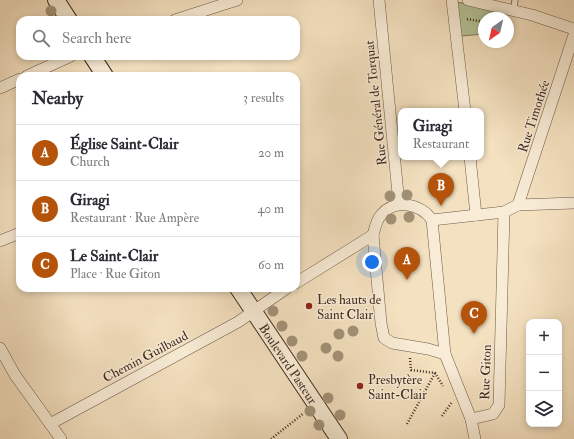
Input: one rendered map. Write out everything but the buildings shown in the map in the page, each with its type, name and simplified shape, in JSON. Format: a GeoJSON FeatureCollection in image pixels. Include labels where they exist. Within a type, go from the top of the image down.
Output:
{"type":"FeatureCollection","features":[{"type":"Feature","properties":{"kind":"street"},"geometry":{"type":"LineString","coordinates":[[56,0],[66,16]]}},
{"type":"Feature","properties":{"kind":"street"},"geometry":{"type":"LineString","coordinates":[[188,16],[237,0]]}},
{"type":"Feature","properties":{"kind":"street","name":"Rue Général de Torquat"},"geometry":{"type":"LineString","coordinates":[[379,0],[399,204]]}},
{"type":"Feature","properties":{"kind":"street"},"geometry":{"type":"LineString","coordinates":[[452,0],[465,108]]}},
{"type":"Feature","properties":{"kind":"street"},"geometry":{"type":"LineString","coordinates":[[468,0],[514,5],[532,15],[574,29]]}},
{"type":"Feature","properties":{"kind":"street","name":"Rue Timothée"},"geometry":{"type":"LineString","coordinates":[[518,205],[574,35]]}},
{"type":"Feature","properties":{"kind":"street"},"geometry":{"type":"LineString","coordinates":[[36,72],[62,60]]}},
{"type":"Feature","properties":{"kind":"street"},"geometry":{"type":"LineString","coordinates":[[95,60],[102,72]]}},
{"type":"Feature","properties":{"kind":"street"},"geometry":{"type":"LineString","coordinates":[[0,88],[16,81]]}},
{"type":"Feature","properties":{"kind":"street"},"geometry":{"type":"LineString","coordinates":[[470,160],[476,215]]}},
{"type":"Feature","properties":{"kind":"street"},"geometry":{"type":"LineString","coordinates":[[432,220],[504,212],[518,205],[574,203]]}},
{"type":"Feature","properties":{"kind":"street"},"geometry":{"type":"LineString","coordinates":[[446,354],[428,349],[392,343],[384,338],[380,323],[373,235],[376,224],[381,215],[388,208],[399,204],[414,206],[427,213],[432,220],[446,354],[472,419],[475,439]]}},
{"type":"Feature","properties":{"kind":"street","name":"Rue Giton"},"geometry":{"type":"LineString","coordinates":[[472,419],[493,414],[499,405],[504,212]]}},
{"type":"Feature","properties":{"kind":"street"},"geometry":{"type":"LineString","coordinates":[[0,241],[16,235]]}},
{"type":"Feature","properties":{"kind":"street"},"geometry":{"type":"LineString","coordinates":[[300,281],[373,235]]}},
{"type":"Feature","properties":{"kind":"street","name":"Boulevard Pasteur"},"geometry":{"type":"LineString","coordinates":[[240,292],[339,439]]}},
{"type":"Feature","properties":{"kind":"street","name":"Chemin Guilbaud"},"geometry":{"type":"LineString","coordinates":[[50,424],[238,322],[281,292]]}},
{"type":"Feature","properties":{"kind":"street"},"geometry":{"type":"LineString","coordinates":[[0,348],[15,375],[60,439]]}},
{"type":"Feature","properties":{"kind":"path"},"geometry":{"type":"LineString","coordinates":[[409,346],[411,370],[435,373]]}},
{"type":"Feature","properties":{"kind":"path"},"geometry":{"type":"LineString","coordinates":[[435,373],[445,390]]}},
{"type":"Feature","properties":{"kind":"path"},"geometry":{"type":"LineString","coordinates":[[407,424],[435,373]]}},
{"type":"Feature","properties":{"kind":"path"},"geometry":{"type":"LineString","coordinates":[[449,396],[456,408]]}},
{"type":"Feature","properties":{"kind":"path"},"geometry":{"type":"LineString","coordinates":[[442,416],[452,401]]}},
{"type":"Feature","properties":{"kind":"path"},"geometry":{"type":"LineString","coordinates":[[271,439],[315,404]]}},
{"type":"Feature","properties":{"kind":"green space"},"geometry":{"type":"Polygon","coordinates":[[[457,2],[502,12],[478,12],[478,35],[461,36],[457,2]]]}},
{"type":"Feature","properties":{"kind":"place","name":"Giragi"},"geometry":{"type":"Point","coordinates":[441,206]}},
{"type":"Feature","properties":{"kind":"place","name":"Église Saint-Clair"},"geometry":{"type":"Point","coordinates":[407,280]}},
{"type":"Feature","properties":{"kind":"place","name":"Les hauts de Saint Clair"},"geometry":{"type":"Point","coordinates":[309,306]}},
{"type":"Feature","properties":{"kind":"place","name":"Le Saint-Clair"},"geometry":{"type":"Point","coordinates":[474,334]}},
{"type":"Feature","properties":{"kind":"place","name":"Presbytère Saint-Clair"},"geometry":{"type":"Point","coordinates":[360,386]}}]}
